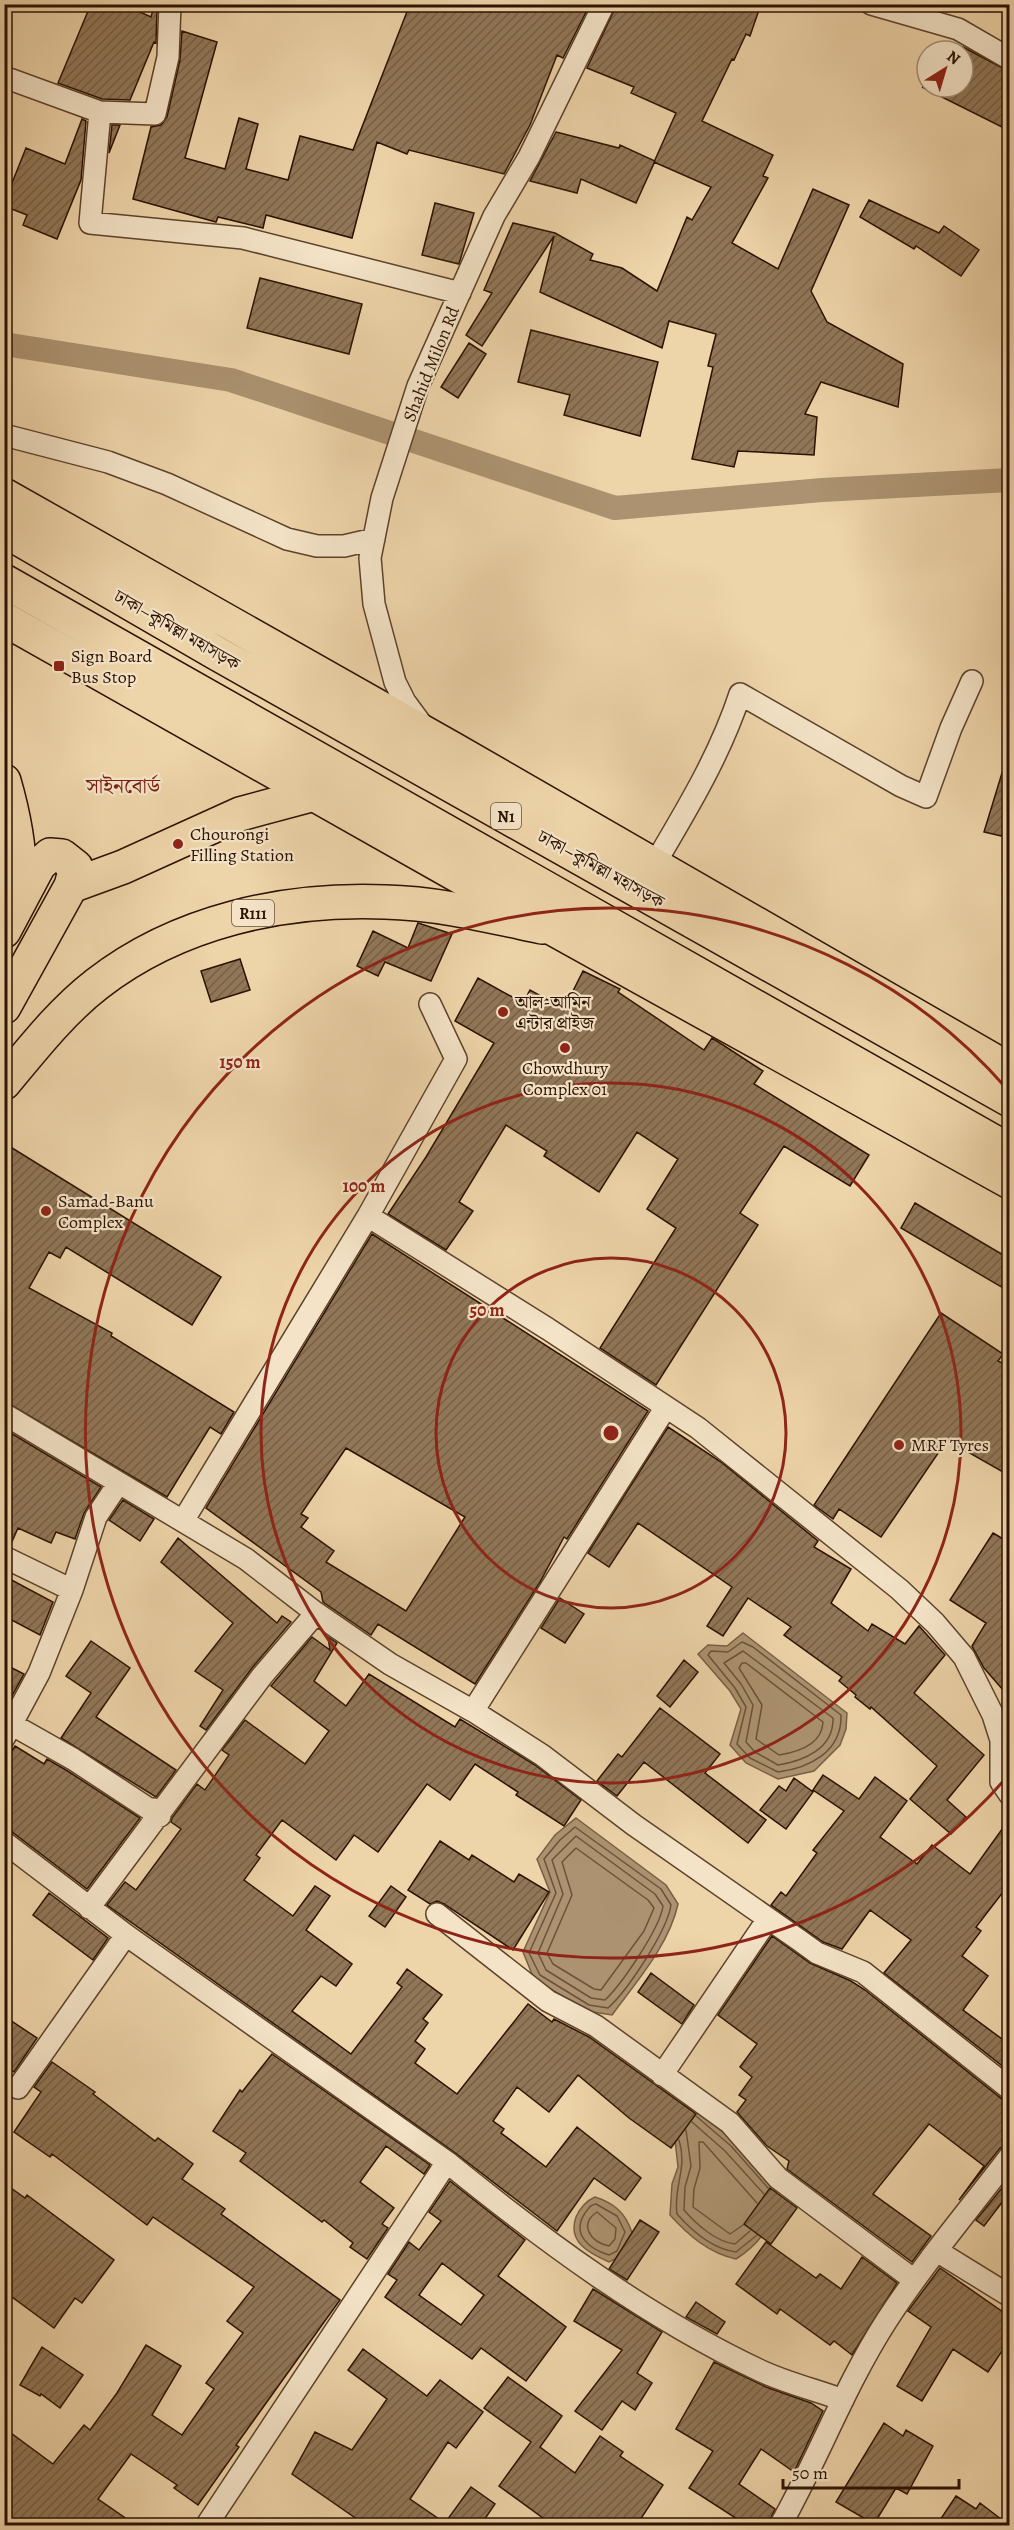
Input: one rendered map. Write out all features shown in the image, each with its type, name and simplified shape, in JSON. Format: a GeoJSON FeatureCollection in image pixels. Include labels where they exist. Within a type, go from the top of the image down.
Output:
{"type":"FeatureCollection","features":[{"type":"Feature","properties":{"kind":"main road"},"geometry":{"type":"LineString","coordinates":[[4,495],[1010,1070]]}},
{"type":"Feature","properties":{"kind":"main road","name":"ঢাকা–কুমিল্লা মহাসড়ক"},"geometry":{"type":"LineString","coordinates":[[4,530],[216,653],[1010,1100]]}},
{"type":"Feature","properties":{"kind":"main road","name":"N1"},"geometry":{"type":"LineString","coordinates":[[4,581],[1010,1151]]}},
{"type":"Feature","properties":{"kind":"main road"},"geometry":{"type":"LineString","coordinates":[[4,619],[1010,1182]]}},
{"type":"Feature","properties":{"kind":"main road"},"geometry":{"type":"LineString","coordinates":[[4,782],[18,850],[20,881],[10,920]]}},
{"type":"Feature","properties":{"kind":"main road"},"geometry":{"type":"LineString","coordinates":[[71,886],[123,867],[240,813],[314,794]]}},
{"type":"Feature","properties":{"kind":"main road"},"geometry":{"type":"LineString","coordinates":[[4,1007],[71,886],[76,867],[62,856],[50,855],[39,865],[10,920]]}},
{"type":"Feature","properties":{"kind":"main road","name":"R111"},"geometry":{"type":"LineString","coordinates":[[4,1083],[66,1012],[97,984],[137,956],[210,924],[304,904],[385,902],[442,907],[558,930]]}},
{"type":"Feature","properties":{"kind":"street"},"geometry":{"type":"LineString","coordinates":[[4,77],[100,112],[155,114],[168,57],[170,4]]}},
{"type":"Feature","properties":{"kind":"street","name":"Shahid Milon Rd"},"geometry":{"type":"LineString","coordinates":[[434,739],[405,702],[388,661],[374,604],[370,558],[382,498],[418,386],[494,216],[529,157],[604,4]]}},
{"type":"Feature","properties":{"kind":"street"},"geometry":{"type":"LineString","coordinates":[[871,4],[958,29],[1010,58]]}},
{"type":"Feature","properties":{"kind":"street"},"geometry":{"type":"LineString","coordinates":[[100,112],[90,224],[243,238],[460,293]]}},
{"type":"Feature","properties":{"kind":"street"},"geometry":{"type":"LineString","coordinates":[[4,435],[108,462],[167,484],[287,539],[317,546],[344,546],[374,539]]}},
{"type":"Feature","properties":{"kind":"street"},"geometry":{"type":"LineString","coordinates":[[654,865],[691,802],[732,718],[740,694],[901,786],[926,797],[972,681]]}},
{"type":"Feature","properties":{"kind":"street"},"geometry":{"type":"LineString","coordinates":[[183,1521],[368,1216],[456,1059],[430,1004]]}},
{"type":"Feature","properties":{"kind":"street"},"geometry":{"type":"LineString","coordinates":[[368,1216],[548,1329],[698,1428],[899,1589],[935,1623],[964,1657],[993,1715],[1001,1740],[1001,1782],[1010,1795]]}},
{"type":"Feature","properties":{"kind":"street"},"geometry":{"type":"LineString","coordinates":[[473,1711],[666,1407]]}},
{"type":"Feature","properties":{"kind":"street"},"geometry":{"type":"LineString","coordinates":[[4,1414],[246,1559],[316,1613],[390,1664],[473,1711],[542,1755],[634,1825],[818,1953],[863,1972],[1010,2089]]}},
{"type":"Feature","properties":{"kind":"street"},"geometry":{"type":"LineString","coordinates":[[118,1484],[96,1517],[72,1590],[39,1673],[8,1731],[73,1759],[148,1809],[154,1809],[160,1816]]}},
{"type":"Feature","properties":{"kind":"street"},"geometry":{"type":"LineString","coordinates":[[4,1557],[72,1590]]}},
{"type":"Feature","properties":{"kind":"street"},"geometry":{"type":"LineString","coordinates":[[89,1908],[160,1816],[262,1676],[316,1613]]}},
{"type":"Feature","properties":{"kind":"street"},"geometry":{"type":"LineString","coordinates":[[4,1842],[89,1908],[447,2162],[491,2198],[574,2258],[675,2325],[762,2372],[843,2400]]}},
{"type":"Feature","properties":{"kind":"street"},"geometry":{"type":"LineString","coordinates":[[437,1914],[548,2001],[596,2026],[730,2123],[778,2178],[914,2280]]}},
{"type":"Feature","properties":{"kind":"street"},"geometry":{"type":"LineString","coordinates":[[662,2075],[768,1919]]}},
{"type":"Feature","properties":{"kind":"street"},"geometry":{"type":"LineString","coordinates":[[18,2088],[126,1935]]}},
{"type":"Feature","properties":{"kind":"street"},"geometry":{"type":"LineString","coordinates":[[780,2526],[801,2489],[843,2400],[886,2321],[914,2280],[1010,2156]]}},
{"type":"Feature","properties":{"kind":"street"},"geometry":{"type":"LineString","coordinates":[[207,2526],[447,2162]]}},
{"type":"Feature","properties":{"kind":"street"},"geometry":{"type":"LineString","coordinates":[[937,2251],[1010,2296]]}},
{"type":"Feature","properties":{"kind":"water"},"geometry":{"type":"Polygon","coordinates":[[[743,1633],[847,1713],[846,1729],[840,1745],[814,1771],[778,1779],[746,1763],[730,1745],[741,1709],[730,1691],[698,1654],[708,1645],[727,1646],[743,1633]]]}},
{"type":"Feature","properties":{"kind":"water"},"geometry":{"type":"Polygon","coordinates":[[[576,1818],[666,1885],[678,1904],[674,1919],[660,1948],[612,2015],[587,2011],[534,1979],[523,1952],[550,1892],[537,1859],[555,1835],[576,1818]]]}},
{"type":"Feature","properties":{"kind":"water"},"geometry":{"type":"Polygon","coordinates":[[[686,2104],[727,2135],[754,2161],[775,2189],[781,2202],[763,2234],[736,2259],[717,2253],[700,2243],[670,2215],[672,2184],[678,2167],[673,2122],[686,2104]]]}},
{"type":"Feature","properties":{"kind":"water"},"geometry":{"type":"Polygon","coordinates":[[[595,2197],[608,2202],[623,2214],[632,2233],[621,2256],[609,2262],[582,2246],[575,2233],[576,2217],[581,2208],[595,2197]]]}},
{"type":"Feature","properties":{"kind":"building"},"geometry":{"type":"Polygon","coordinates":[[[91,4],[122,4],[151,17],[154,6],[157,7],[156,43],[154,42],[130,100],[102,99],[58,83],[91,4]]]}},
{"type":"Feature","properties":{"kind":"building"},"geometry":{"type":"Polygon","coordinates":[[[410,4],[577,4],[587,10],[563,58],[557,55],[530,125],[504,174],[409,150],[407,154],[377,142],[352,238],[266,215],[263,228],[218,217],[216,222],[133,199],[151,127],[161,125],[167,117],[180,60],[182,31],[217,42],[185,158],[225,169],[239,118],[258,124],[246,169],[288,180],[300,136],[353,150],[410,4]]]}},
{"type":"Feature","properties":{"kind":"building"},"geometry":{"type":"Polygon","coordinates":[[[617,4],[761,4],[750,36],[746,34],[702,121],[773,155],[763,176],[768,178],[732,243],[778,269],[813,189],[849,205],[811,291],[827,322],[903,364],[898,407],[821,382],[805,414],[817,417],[814,455],[738,451],[734,467],[692,459],[713,367],[708,366],[716,334],[669,321],[662,348],[540,292],[554,236],[482,346],[466,335],[492,293],[484,290],[513,223],[555,233],[593,254],[590,260],[622,268],[657,291],[687,217],[692,220],[711,187],[654,162],[676,113],[631,93],[634,87],[587,68],[617,4]]]}},
{"type":"Feature","properties":{"kind":"building"},"geometry":{"type":"Polygon","coordinates":[[[975,53],[1010,72],[1010,131],[946,99],[975,99],[975,53]]]}},
{"type":"Feature","properties":{"kind":"building"},"geometry":{"type":"Polygon","coordinates":[[[82,119],[86,121],[81,180],[57,239],[23,225],[27,215],[4,206],[4,180],[12,183],[26,148],[65,164],[82,119]]]}},
{"type":"Feature","properties":{"kind":"building"},"geometry":{"type":"Polygon","coordinates":[[[112,125],[120,125],[109,153],[112,125]]]}},
{"type":"Feature","properties":{"kind":"building"},"geometry":{"type":"Polygon","coordinates":[[[556,132],[619,148],[620,145],[655,161],[636,203],[581,179],[577,193],[530,181],[556,132]]]}},
{"type":"Feature","properties":{"kind":"building"},"geometry":{"type":"Polygon","coordinates":[[[869,200],[939,233],[944,226],[979,250],[961,276],[916,246],[914,249],[860,217],[869,200]]]}},
{"type":"Feature","properties":{"kind":"building"},"geometry":{"type":"Polygon","coordinates":[[[435,203],[474,213],[459,264],[422,255],[435,203]]]}},
{"type":"Feature","properties":{"kind":"building"},"geometry":{"type":"Polygon","coordinates":[[[260,278],[362,304],[349,354],[247,328],[260,278]]]}},
{"type":"Feature","properties":{"kind":"building"},"geometry":{"type":"Polygon","coordinates":[[[531,330],[658,362],[640,436],[564,415],[570,395],[518,382],[531,330]]]}},
{"type":"Feature","properties":{"kind":"building"},"geometry":{"type":"Polygon","coordinates":[[[469,343],[486,354],[458,398],[441,387],[469,343]]]}},
{"type":"Feature","properties":{"kind":"building"},"geometry":{"type":"Polygon","coordinates":[[[1005,763],[1010,764],[1010,838],[984,832],[1005,763]]]}},
{"type":"Feature","properties":{"kind":"building"},"geometry":{"type":"Polygon","coordinates":[[[418,923],[452,934],[431,981],[385,962],[378,976],[357,966],[373,931],[408,948],[418,923]]]}},
{"type":"Feature","properties":{"kind":"building"},"geometry":{"type":"Polygon","coordinates":[[[240,959],[250,990],[211,1002],[201,971],[240,959]]]}},
{"type":"Feature","properties":{"kind":"building"},"geometry":{"type":"Polygon","coordinates":[[[583,971],[620,989],[618,992],[704,1050],[712,1038],[720,1043],[763,1071],[754,1084],[869,1155],[850,1186],[784,1146],[740,1213],[758,1225],[656,1385],[600,1348],[676,1228],[647,1209],[678,1159],[637,1132],[599,1192],[544,1156],[547,1151],[506,1125],[459,1202],[473,1211],[446,1250],[388,1214],[426,1157],[494,1043],[455,1021],[478,978],[523,1003],[530,990],[564,1009],[583,971]]]}},
{"type":"Feature","properties":{"kind":"building"},"geometry":{"type":"Polygon","coordinates":[[[4,1143],[221,1277],[192,1325],[66,1247],[60,1258],[49,1252],[29,1288],[112,1333],[111,1336],[234,1412],[221,1434],[210,1427],[167,1497],[4,1401],[4,1143]]]}},
{"type":"Feature","properties":{"kind":"building"},"geometry":{"type":"Polygon","coordinates":[[[915,1203],[1010,1259],[1010,1292],[901,1228],[915,1203]]]}},
{"type":"Feature","properties":{"kind":"building"},"geometry":{"type":"Polygon","coordinates":[[[372,1234],[648,1411],[567,1539],[564,1537],[540,1582],[475,1684],[378,1624],[371,1635],[323,1602],[321,1592],[206,1508],[372,1234]],[[346,1448],[301,1514],[308,1518],[301,1527],[334,1551],[326,1562],[406,1611],[465,1517],[346,1448]]]}},
{"type":"Feature","properties":{"kind":"building","name":"MRF Tyres"},"geometry":{"type":"Polygon","coordinates":[[[941,1313],[1003,1354],[998,1361],[1010,1367],[1010,1476],[947,1440],[881,1537],[839,1509],[833,1519],[814,1505],[941,1313]]]}},
{"type":"Feature","properties":{"kind":"building"},"geometry":{"type":"Polygon","coordinates":[[[668,1427],[721,1462],[818,1541],[814,1547],[851,1569],[831,1603],[868,1631],[872,1624],[905,1644],[919,1626],[945,1655],[914,1693],[984,1755],[947,1800],[966,1817],[951,1834],[910,1799],[937,1766],[871,1707],[870,1709],[855,1697],[856,1695],[839,1681],[842,1677],[784,1635],[791,1627],[748,1598],[723,1636],[707,1626],[732,1587],[638,1523],[609,1567],[588,1553],[668,1427]]]}},
{"type":"Feature","properties":{"kind":"building"},"geometry":{"type":"Polygon","coordinates":[[[4,1429],[101,1487],[84,1513],[75,1539],[56,1532],[51,1543],[18,1528],[10,1546],[4,1544],[4,1429]]]}},
{"type":"Feature","properties":{"kind":"building"},"geometry":{"type":"Polygon","coordinates":[[[123,1500],[154,1519],[140,1541],[109,1520],[123,1500]]]}},
{"type":"Feature","properties":{"kind":"building"},"geometry":{"type":"Polygon","coordinates":[[[993,1533],[1010,1543],[1010,1698],[984,1668],[972,1646],[986,1623],[950,1600],[993,1533]]]}},
{"type":"Feature","properties":{"kind":"building"},"geometry":{"type":"Polygon","coordinates":[[[178,1538],[277,1623],[282,1616],[291,1622],[252,1668],[206,1730],[200,1726],[223,1690],[195,1671],[233,1623],[161,1562],[178,1538]]]}},
{"type":"Feature","properties":{"kind":"building"},"geometry":{"type":"Polygon","coordinates":[[[4,1576],[53,1602],[40,1635],[4,1616],[4,1576]]]}},
{"type":"Feature","properties":{"kind":"building"},"geometry":{"type":"Polygon","coordinates":[[[560,1598],[584,1614],[565,1643],[541,1628],[560,1598]]]}},
{"type":"Feature","properties":{"kind":"building"},"geometry":{"type":"Polygon","coordinates":[[[312,1637],[330,1650],[328,1637],[337,1643],[314,1681],[346,1706],[369,1674],[455,1727],[460,1719],[535,1765],[581,1800],[564,1826],[516,1795],[518,1792],[475,1764],[450,1800],[427,1784],[378,1852],[354,1835],[336,1860],[282,1820],[256,1855],[260,1858],[244,1880],[293,1916],[315,1886],[330,1896],[306,1930],[352,1964],[336,1986],[321,1976],[292,2011],[351,2054],[402,1987],[397,1983],[407,1969],[442,1995],[423,2019],[428,2023],[415,2041],[425,2049],[415,2063],[457,2094],[528,2004],[552,2022],[554,2019],[589,2037],[696,2114],[671,2148],[629,2118],[578,2075],[549,2112],[517,2087],[493,2121],[504,2129],[501,2133],[546,2167],[577,2127],[641,2178],[625,2200],[594,2178],[557,2231],[454,2152],[107,1905],[125,1882],[136,1890],[181,1829],[171,1822],[172,1818],[197,1784],[205,1790],[229,1755],[222,1750],[245,1720],[305,1764],[329,1731],[271,1686],[312,1637]]]}},
{"type":"Feature","properties":{"kind":"building"},"geometry":{"type":"Polygon","coordinates":[[[91,1641],[130,1668],[96,1717],[176,1770],[156,1797],[61,1738],[91,1693],[66,1676],[91,1641]]]}},
{"type":"Feature","properties":{"kind":"building"},"geometry":{"type":"Polygon","coordinates":[[[684,1660],[698,1672],[670,1707],[657,1696],[684,1660]]]}},
{"type":"Feature","properties":{"kind":"building"},"geometry":{"type":"Polygon","coordinates":[[[4,1664],[24,1674],[4,1710],[4,1664]]]}},
{"type":"Feature","properties":{"kind":"building"},"geometry":{"type":"Polygon","coordinates":[[[660,1708],[720,1754],[705,1773],[766,1820],[748,1843],[644,1762],[617,1796],[597,1781],[618,1754],[622,1757],[660,1708]]]}},
{"type":"Feature","properties":{"kind":"building"},"geometry":{"type":"Polygon","coordinates":[[[15,1746],[44,1764],[47,1759],[140,1818],[87,1889],[12,1832],[4,1829],[4,1763],[15,1746]]]}},
{"type":"Feature","properties":{"kind":"building"},"geometry":{"type":"Polygon","coordinates":[[[823,1775],[859,1799],[875,1777],[907,1801],[880,1837],[917,1864],[932,1845],[970,1874],[1010,1818],[1010,1897],[1003,1892],[976,1927],[981,1931],[962,1956],[988,1976],[963,2010],[1010,2045],[1010,2072],[884,1973],[911,1940],[870,1910],[842,1949],[823,1942],[771,1905],[781,1892],[786,1896],[817,1853],[813,1850],[844,1811],[813,1790],[823,1775]]]}},
{"type":"Feature","properties":{"kind":"building"},"geometry":{"type":"Polygon","coordinates":[[[794,1778],[813,1792],[786,1829],[760,1810],[779,1786],[786,1791],[794,1778]]]}},
{"type":"Feature","properties":{"kind":"building"},"geometry":{"type":"Polygon","coordinates":[[[440,1841],[469,1860],[472,1855],[514,1882],[519,1874],[549,1892],[513,1950],[444,1904],[437,1901],[430,1904],[408,1890],[440,1841]]]}},
{"type":"Feature","properties":{"kind":"building"},"geometry":{"type":"Polygon","coordinates":[[[391,1886],[406,1897],[385,1927],[369,1916],[391,1886]]]}},
{"type":"Feature","properties":{"kind":"building"},"geometry":{"type":"Polygon","coordinates":[[[49,1893],[108,1938],[93,1960],[33,1915],[49,1893]]]}},
{"type":"Feature","properties":{"kind":"building"},"geometry":{"type":"Polygon","coordinates":[[[772,1936],[810,1963],[851,1981],[865,1990],[1002,2099],[1010,2102],[1010,2144],[1000,2148],[959,2200],[984,2166],[929,2124],[873,2194],[931,2236],[912,2262],[787,2169],[789,2161],[767,2146],[737,2112],[746,2100],[739,2095],[752,2077],[740,2067],[757,2044],[718,2015],[772,1936]]]}},
{"type":"Feature","properties":{"kind":"building"},"geometry":{"type":"Polygon","coordinates":[[[651,1973],[694,2005],[682,2024],[638,1992],[651,1973]]]}},
{"type":"Feature","properties":{"kind":"building"},"geometry":{"type":"Polygon","coordinates":[[[4,2016],[37,2038],[14,2072],[4,2065],[4,2016]]]}},
{"type":"Feature","properties":{"kind":"building"},"geometry":{"type":"Polygon","coordinates":[[[272,2054],[430,2165],[424,2174],[386,2146],[360,2182],[394,2208],[382,2224],[388,2228],[367,2259],[350,2247],[353,2243],[324,2220],[322,2222],[240,2161],[246,2153],[213,2131],[240,2090],[242,2092],[272,2054]]]}},
{"type":"Feature","properties":{"kind":"building"},"geometry":{"type":"Polygon","coordinates":[[[52,2062],[95,2092],[93,2094],[155,2141],[158,2138],[193,2164],[182,2179],[225,2209],[221,2214],[340,2300],[236,2445],[239,2447],[198,2505],[174,2488],[177,2485],[131,2454],[98,2499],[137,2526],[4,2526],[4,2428],[53,2464],[84,2425],[90,2430],[117,2393],[146,2345],[181,2366],[152,2415],[182,2435],[214,2389],[206,2383],[243,2333],[227,2321],[254,2287],[153,2217],[147,2225],[52,2154],[50,2157],[14,2132],[41,2092],[34,2087],[52,2062]]]}},
{"type":"Feature","properties":{"kind":"building"},"geometry":{"type":"Polygon","coordinates":[[[1010,2178],[1010,2192],[984,2226],[976,2220],[1010,2178]]]}},
{"type":"Feature","properties":{"kind":"building"},"geometry":{"type":"Polygon","coordinates":[[[450,2181],[525,2240],[498,2276],[566,2327],[526,2381],[481,2348],[472,2359],[385,2297],[397,2280],[388,2274],[409,2242],[419,2250],[441,2221],[429,2212],[450,2181]],[[442,2263],[419,2295],[461,2325],[484,2295],[442,2263]]]}},
{"type":"Feature","properties":{"kind":"building"},"geometry":{"type":"Polygon","coordinates":[[[4,2183],[25,2198],[27,2195],[114,2260],[82,2303],[75,2298],[54,2328],[4,2291],[4,2183]]]}},
{"type":"Feature","properties":{"kind":"building"},"geometry":{"type":"Polygon","coordinates":[[[770,2188],[797,2208],[771,2244],[744,2224],[770,2188]]]}},
{"type":"Feature","properties":{"kind":"building"},"geometry":{"type":"Polygon","coordinates":[[[640,2220],[659,2232],[627,2280],[609,2269],[640,2220]]]}},
{"type":"Feature","properties":{"kind":"building"},"geometry":{"type":"Polygon","coordinates":[[[766,2242],[816,2278],[820,2274],[841,2289],[862,2257],[897,2283],[852,2355],[834,2341],[830,2345],[780,2309],[777,2314],[736,2284],[766,2242]]]}},
{"type":"Feature","properties":{"kind":"building"},"geometry":{"type":"Polygon","coordinates":[[[940,2268],[1010,2317],[1010,2339],[988,2372],[953,2349],[922,2401],[897,2386],[931,2327],[908,2311],[940,2268]]]}},
{"type":"Feature","properties":{"kind":"building"},"geometry":{"type":"Polygon","coordinates":[[[593,2289],[662,2332],[637,2373],[652,2383],[635,2410],[622,2401],[602,2430],[575,2411],[622,2350],[574,2321],[593,2289]]]}},
{"type":"Feature","properties":{"kind":"building"},"geometry":{"type":"Polygon","coordinates":[[[696,2302],[725,2322],[717,2334],[686,2317],[696,2302]]]}},
{"type":"Feature","properties":{"kind":"building"},"geometry":{"type":"Polygon","coordinates":[[[42,2347],[83,2375],[60,2408],[41,2394],[40,2396],[20,2385],[42,2347]]]}},
{"type":"Feature","properties":{"kind":"building"},"geometry":{"type":"Polygon","coordinates":[[[363,2349],[427,2396],[440,2380],[483,2412],[456,2448],[448,2442],[410,2499],[445,2523],[471,2487],[495,2504],[480,2526],[367,2526],[292,2474],[315,2432],[352,2450],[387,2399],[348,2370],[363,2349]]]}},
{"type":"Feature","properties":{"kind":"building"},"geometry":{"type":"Polygon","coordinates":[[[714,2362],[766,2387],[811,2403],[823,2411],[794,2472],[761,2449],[739,2484],[775,2509],[767,2526],[748,2526],[689,2488],[713,2451],[676,2429],[714,2362]]]}},
{"type":"Feature","properties":{"kind":"building"},"geometry":{"type":"Polygon","coordinates":[[[508,2377],[562,2416],[540,2447],[575,2473],[600,2436],[623,2452],[620,2456],[663,2485],[636,2526],[554,2526],[499,2486],[531,2442],[484,2408],[508,2377]]]}},
{"type":"Feature","properties":{"kind":"building"},"geometry":{"type":"Polygon","coordinates":[[[884,2423],[903,2436],[906,2430],[933,2446],[907,2494],[896,2488],[874,2524],[836,2502],[884,2423]]]}},
{"type":"Feature","properties":{"kind":"building"},"geometry":{"type":"Polygon","coordinates":[[[956,2496],[976,2509],[980,2503],[1010,2526],[936,2526],[956,2496]]]}},
{"type":"Feature","properties":{"kind":"waterway"},"geometry":{"type":"LineString","coordinates":[[4,344],[231,380],[615,508],[822,490],[1010,480]]}},
{"type":"Feature","properties":{"kind":"place","name":"Sign Board Bus Stop"},"geometry":{"type":"Point","coordinates":[59,666]}},
{"type":"Feature","properties":{"kind":"place","name":"Chourongi Filling Station"},"geometry":{"type":"Point","coordinates":[178,844]}},
{"type":"Feature","properties":{"kind":"place","name":"আল-আমিন এন্টার প্রাইজ"},"geometry":{"type":"Point","coordinates":[503,1012]}},
{"type":"Feature","properties":{"kind":"place","name":"Chowdhury Complex 01"},"geometry":{"type":"Point","coordinates":[565,1048]}},
{"type":"Feature","properties":{"kind":"place","name":"Samad-Banu Complex"},"geometry":{"type":"Point","coordinates":[46,1211]}},
{"type":"Feature","properties":{"kind":"place","name":"MRF Tyres"},"geometry":{"type":"Point","coordinates":[899,1445]}},
{"type":"Feature","properties":{"kind":"district","name":"সাইনবোর্ড"},"geometry":{"type":"Point","coordinates":[123,786]}}]}
